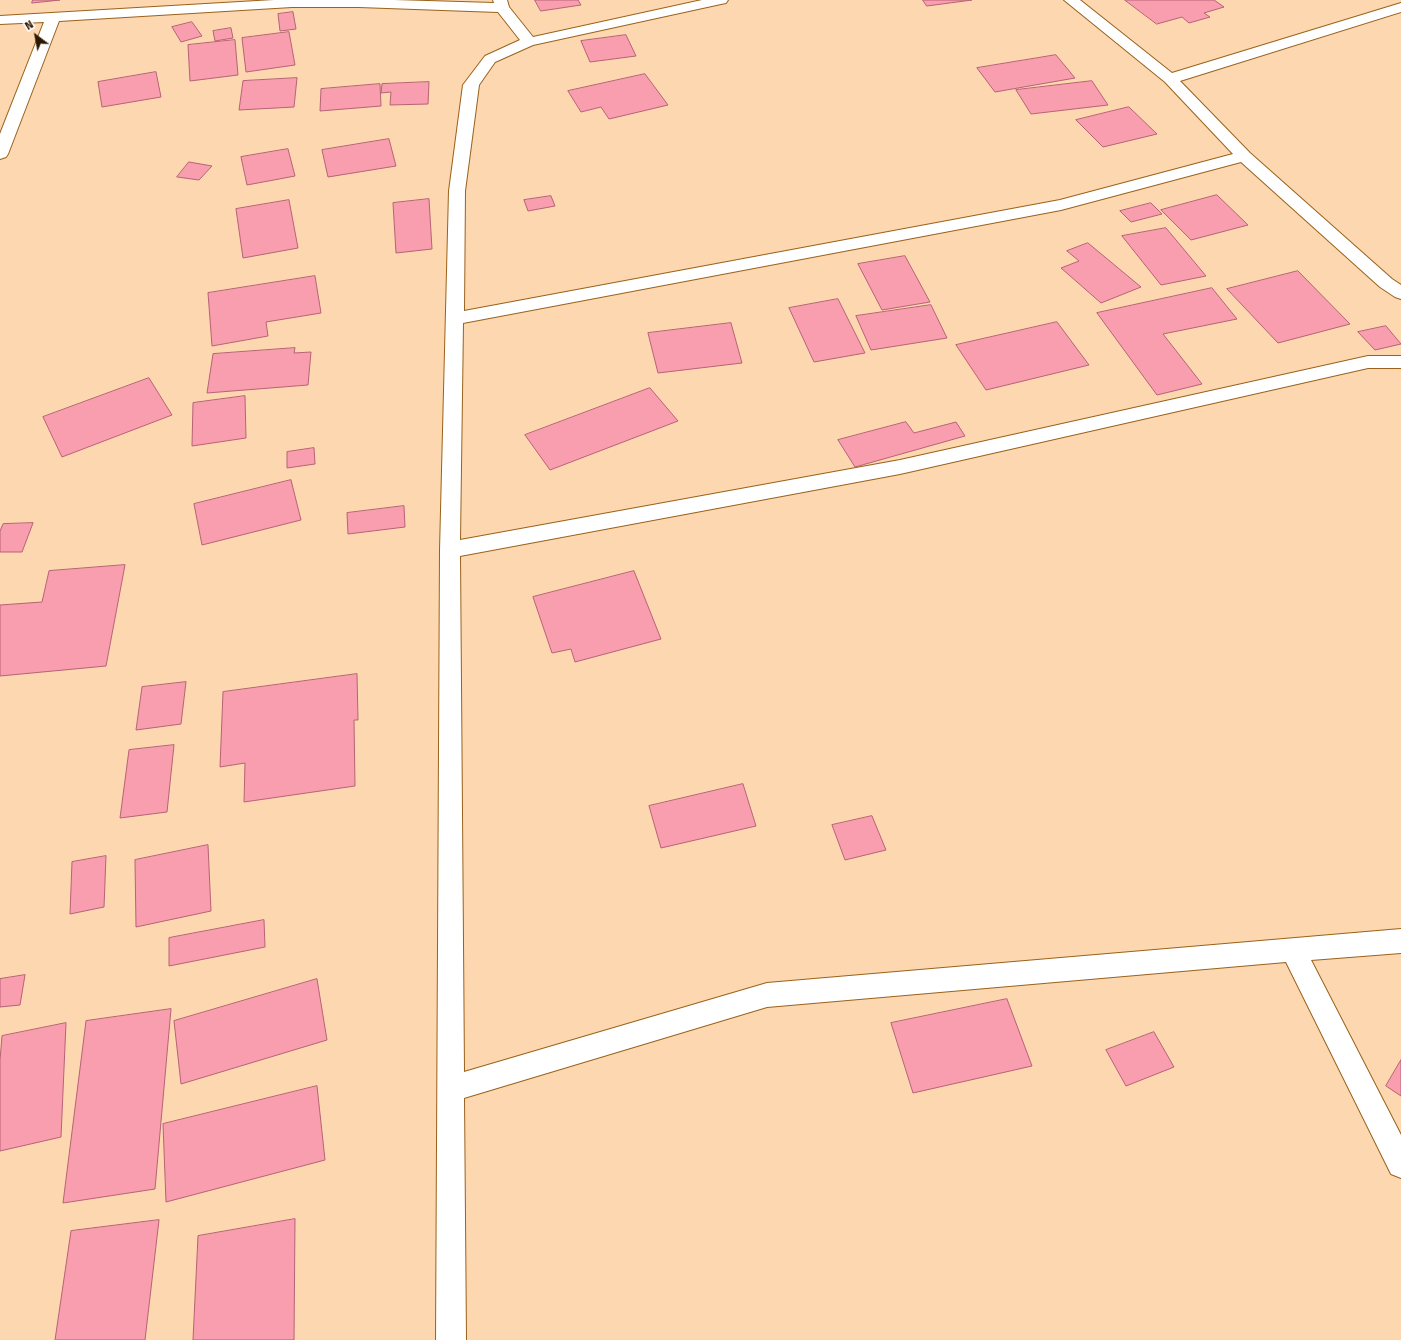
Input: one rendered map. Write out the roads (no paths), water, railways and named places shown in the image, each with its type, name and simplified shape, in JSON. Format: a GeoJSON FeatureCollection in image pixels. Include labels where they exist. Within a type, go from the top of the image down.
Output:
{"type":"FeatureCollection","features":[{"type":"Feature","properties":{"kind":"street"},"geometry":{"type":"LineString","coordinates":[[451,1340],[450,550],[457,191],[471,84],[490,59],[529,42],[721,0]]}},
{"type":"Feature","properties":{"kind":"street"},"geometry":{"type":"LineString","coordinates":[[1071,0],[1170,79],[1244,156],[1386,283],[1401,293]]}},
{"type":"Feature","properties":{"kind":"street"},"geometry":{"type":"LineString","coordinates":[[0,20],[292,3],[501,4],[529,42]]}},
{"type":"Feature","properties":{"kind":"street"},"geometry":{"type":"LineString","coordinates":[[1170,79],[1401,7]]}},
{"type":"Feature","properties":{"kind":"street"},"geometry":{"type":"LineString","coordinates":[[0,154],[53,17]]}},
{"type":"Feature","properties":{"kind":"street"},"geometry":{"type":"LineString","coordinates":[[454,319],[1061,205],[1244,156]]}},
{"type":"Feature","properties":{"kind":"street"},"geometry":{"type":"LineString","coordinates":[[450,550],[900,467],[1368,362],[1401,362]]}},
{"type":"Feature","properties":{"kind":"street"},"geometry":{"type":"LineString","coordinates":[[451,1089],[767,995],[1401,941]]}},
{"type":"Feature","properties":{"kind":"street"},"geometry":{"type":"LineString","coordinates":[[1292,950],[1401,1164]]}}]}
